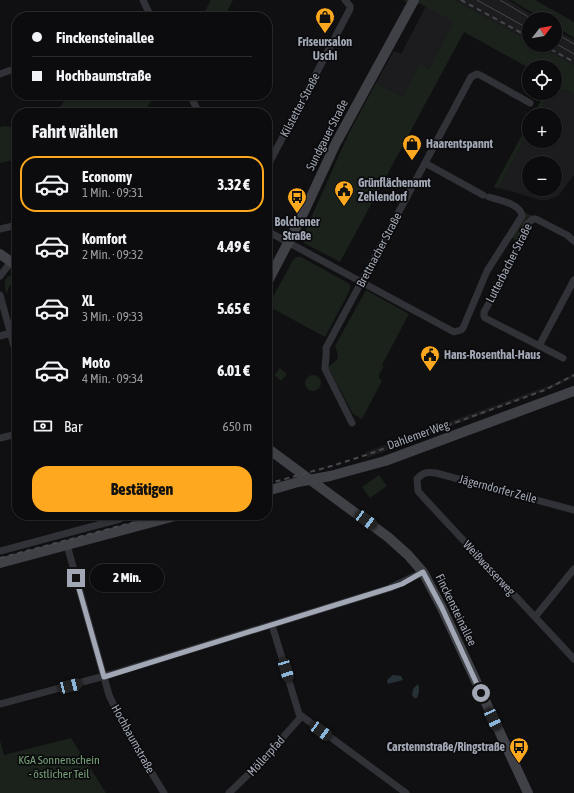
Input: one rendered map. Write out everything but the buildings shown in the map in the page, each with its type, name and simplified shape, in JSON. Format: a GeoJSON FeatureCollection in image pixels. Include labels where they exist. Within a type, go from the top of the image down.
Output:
{"type":"FeatureCollection","features":[{"type":"Feature","properties":{"kind":"street"},"geometry":{"type":"LineString","coordinates":[[143,0],[149,12]]}},
{"type":"Feature","properties":{"kind":"street","name":"Kilstetter Straße"},"geometry":{"type":"LineString","coordinates":[[272,158],[350,10],[350,6],[345,0]]}},
{"type":"Feature","properties":{"kind":"street","name":"Sundgauer Straße"},"geometry":{"type":"LineString","coordinates":[[272,273],[336,143],[414,0]]}},
{"type":"Feature","properties":{"kind":"street"},"geometry":{"type":"LineString","coordinates":[[0,74],[12,70]]}},
{"type":"Feature","properties":{"kind":"street","name":"Brettnacher Straße"},"geometry":{"type":"LineString","coordinates":[[352,423],[325,369],[325,363],[328,356],[326,348],[471,77],[477,74],[480,75],[530,103]]}},
{"type":"Feature","properties":{"kind":"street"},"geometry":{"type":"LineString","coordinates":[[272,234],[454,332],[461,330],[487,271],[522,216],[522,213],[519,209],[505,202],[486,196],[425,163]]}},
{"type":"Feature","properties":{"kind":"street","name":"Lutterbacher Straße"},"geometry":{"type":"LineString","coordinates":[[563,358],[485,318],[484,312],[502,281],[527,224],[530,221],[536,219],[567,235],[574,241]]}},
{"type":"Feature","properties":{"kind":"street"},"geometry":{"type":"LineString","coordinates":[[0,229],[12,226]]}},
{"type":"Feature","properties":{"kind":"street"},"geometry":{"type":"LineString","coordinates":[[0,254],[12,263]]}},
{"type":"Feature","properties":{"kind":"street"},"geometry":{"type":"LineString","coordinates":[[0,276],[12,266]]}},
{"type":"Feature","properties":{"kind":"street"},"geometry":{"type":"LineString","coordinates":[[539,346],[574,280]]}},
{"type":"Feature","properties":{"kind":"street"},"geometry":{"type":"LineString","coordinates":[[0,295],[12,341]]}},
{"type":"Feature","properties":{"kind":"street"},"geometry":{"type":"LineString","coordinates":[[0,336],[10,334]]}},
{"type":"Feature","properties":{"kind":"street","name":"Dahlemer Weg"},"geometry":{"type":"LineString","coordinates":[[272,489],[330,476],[391,459],[574,391]]}},
{"type":"Feature","properties":{"kind":"street"},"geometry":{"type":"LineString","coordinates":[[0,438],[12,435]]}},
{"type":"Feature","properties":{"kind":"street","name":"Finckensteinallee"},"geometry":{"type":"LineString","coordinates":[[272,452],[388,537],[408,555],[423,572],[442,608],[528,793]]}},
{"type":"Feature","properties":{"kind":"street","name":"Jägerndorfer Zeile"},"geometry":{"type":"LineString","coordinates":[[421,474],[427,472],[436,473],[574,510]]}},
{"type":"Feature","properties":{"kind":"street","name":"Weißwasserweg"},"geometry":{"type":"LineString","coordinates":[[421,474],[417,479],[417,487],[422,496],[574,659]]}},
{"type":"Feature","properties":{"kind":"street"},"geometry":{"type":"LineString","coordinates":[[0,551],[116,520]]}},
{"type":"Feature","properties":{"kind":"street"},"geometry":{"type":"LineString","coordinates":[[0,563],[94,538],[145,520]]}},
{"type":"Feature","properties":{"kind":"street"},"geometry":{"type":"LineString","coordinates":[[92,527],[94,538]]}},
{"type":"Feature","properties":{"kind":"street"},"geometry":{"type":"LineString","coordinates":[[45,539],[48,550]]}},
{"type":"Feature","properties":{"kind":"street","name":"Hochbaumstraße"},"geometry":{"type":"LineString","coordinates":[[67,545],[111,699],[122,722],[164,793]]}},
{"type":"Feature","properties":{"kind":"street"},"geometry":{"type":"LineString","coordinates":[[535,617],[574,569]]}},
{"type":"Feature","properties":{"kind":"street"},"geometry":{"type":"LineString","coordinates":[[0,704],[104,677],[272,625],[402,584],[423,572]]}},
{"type":"Feature","properties":{"kind":"street"},"geometry":{"type":"LineString","coordinates":[[272,625],[299,714],[406,793]]}},
{"type":"Feature","properties":{"kind":"street","name":"Möllerpfad"},"geometry":{"type":"LineString","coordinates":[[229,793],[260,763],[302,716]]}},
{"type":"Feature","properties":{"kind":"shaded area"},"geometry":{"type":"Polygon","coordinates":[[[455,0],[508,0],[528,12],[522,12],[522,37],[455,0]]]}},
{"type":"Feature","properties":{"kind":"shaded area"},"geometry":{"type":"Polygon","coordinates":[[[426,6],[455,21],[429,69],[420,65],[403,97],[376,83],[394,51],[401,54],[426,6]]]}},
{"type":"Feature","properties":{"kind":"shaded area"},"geometry":{"type":"Polygon","coordinates":[[[562,33],[574,40],[574,65],[550,52],[562,52],[562,33]]]}},
{"type":"Feature","properties":{"kind":"shaded area"},"geometry":{"type":"Polygon","coordinates":[[[566,90],[574,95],[574,175],[562,191],[562,156],[522,156],[522,195],[498,188],[522,144],[522,148],[562,148],[562,108],[542,108],[546,100],[562,100],[562,91],[566,90]]]}},
{"type":"Feature","properties":{"kind":"shaded area"},"geometry":{"type":"Polygon","coordinates":[[[527,196],[558,196],[547,200],[539,200],[527,196]]]}},
{"type":"Feature","properties":{"kind":"shaded area"},"geometry":{"type":"Polygon","coordinates":[[[574,374],[574,377],[556,386],[367,458],[366,452],[556,383],[574,374]]]}},
{"type":"Feature","properties":{"kind":"shaded area"},"geometry":{"type":"Polygon","coordinates":[[[393,675],[401,676],[403,680],[388,684],[387,680],[393,675]]]}},
{"type":"Feature","properties":{"kind":"shaded area"},"geometry":{"type":"Polygon","coordinates":[[[418,684],[418,695],[417,698],[414,698],[412,695],[413,689],[418,684]]]}},
{"type":"Feature","properties":{"kind":"green space"},"geometry":{"type":"Polygon","coordinates":[[[211,0],[233,0],[227,12],[205,12],[211,0]]]}},
{"type":"Feature","properties":{"kind":"green space"},"geometry":{"type":"Polygon","coordinates":[[[403,0],[455,0],[522,37],[522,52],[550,52],[574,65],[574,95],[566,90],[562,91],[562,60],[522,60],[522,64],[464,32],[340,262],[304,243],[302,238],[349,133],[376,83],[403,97],[420,64],[429,69],[454,22],[421,4],[408,3],[403,0]]]}},
{"type":"Feature","properties":{"kind":"green space"},"geometry":{"type":"Polygon","coordinates":[[[511,0],[535,0],[556,12],[531,12],[511,0]]]}},
{"type":"Feature","properties":{"kind":"green space"},"geometry":{"type":"Polygon","coordinates":[[[562,15],[574,22],[574,38],[562,30],[562,15]]]}},
{"type":"Feature","properties":{"kind":"green space"},"geometry":{"type":"Polygon","coordinates":[[[65,100],[152,100],[146,108],[60,107],[65,100]]]}},
{"type":"Feature","properties":{"kind":"green space"},"geometry":{"type":"Polygon","coordinates":[[[541,100],[546,100],[542,108],[537,108],[541,100]]]}},
{"type":"Feature","properties":{"kind":"green space"},"geometry":{"type":"Polygon","coordinates":[[[0,127],[12,127],[12,160],[0,163],[0,127]]]}},
{"type":"Feature","properties":{"kind":"green space"},"geometry":{"type":"Polygon","coordinates":[[[522,135],[522,144],[498,188],[494,187],[522,135]]]}},
{"type":"Feature","properties":{"kind":"green space"},"geometry":{"type":"Polygon","coordinates":[[[543,153],[548,156],[542,156],[543,153]]]}},
{"type":"Feature","properties":{"kind":"green space"},"geometry":{"type":"Polygon","coordinates":[[[522,211],[533,216],[517,241],[511,237],[522,211]]]}},
{"type":"Feature","properties":{"kind":"green space"},"geometry":{"type":"Polygon","coordinates":[[[296,257],[301,257],[350,285],[350,290],[325,337],[272,308],[272,299],[296,257]]]}},
{"type":"Feature","properties":{"kind":"green space"},"geometry":{"type":"Polygon","coordinates":[[[8,276],[12,276],[12,283],[7,295],[5,287],[6,278],[8,276]]]}},
{"type":"Feature","properties":{"kind":"green space"},"geometry":{"type":"Polygon","coordinates":[[[366,290],[409,314],[382,365],[384,366],[379,378],[382,381],[362,419],[353,414],[328,367],[337,360],[338,355],[335,346],[366,290]]]}},
{"type":"Feature","properties":{"kind":"green space"},"geometry":{"type":"Polygon","coordinates":[[[280,368],[287,374],[281,381],[274,375],[280,368]]]}},
{"type":"Feature","properties":{"kind":"green space"},"geometry":{"type":"Polygon","coordinates":[[[310,375],[316,375],[321,380],[319,389],[316,391],[310,391],[305,386],[305,380],[310,375]]]}},
{"type":"Feature","properties":{"kind":"green space"},"geometry":{"type":"Polygon","coordinates":[[[379,475],[387,486],[370,498],[362,487],[379,475]]]}},
{"type":"Feature","properties":{"kind":"green space","name":"KGA Sonnenschein - östlicher Teil"},"geometry":{"type":"Polygon","coordinates":[[[71,738],[106,793],[0,793],[0,740],[4,755],[71,738]]]}},
{"type":"Feature","properties":{"kind":"tram line"},"geometry":{"type":"LineString","coordinates":[[477,0],[522,25]]}},
{"type":"Feature","properties":{"kind":"tram line"},"geometry":{"type":"LineString","coordinates":[[500,0],[522,13]]}},
{"type":"Feature","properties":{"kind":"tram line"},"geometry":{"type":"LineString","coordinates":[[562,37],[574,44]]}},
{"type":"Feature","properties":{"kind":"tram line"},"geometry":{"type":"LineString","coordinates":[[562,47],[574,54]]}},
{"type":"Feature","properties":{"kind":"railway"},"geometry":{"type":"LineString","coordinates":[[461,0],[522,33]]}},
{"type":"Feature","properties":{"kind":"railway"},"geometry":{"type":"LineString","coordinates":[[556,52],[574,62]]}},
{"type":"Feature","properties":{"kind":"railway"},"geometry":{"type":"LineString","coordinates":[[272,483],[369,454],[545,390],[574,375]]}},
{"type":"Feature","properties":{"kind":"railway"},"geometry":{"type":"LineString","coordinates":[[0,558],[142,520]]}},
{"type":"Feature","properties":{"kind":"place","name":"Friseursalon Uschi"},"geometry":{"type":"Point","coordinates":[325,34]}},
{"type":"Feature","properties":{"kind":"place","name":"Haarentspannt"},"geometry":{"type":"Point","coordinates":[412,161]}},
{"type":"Feature","properties":{"kind":"place","name":"Grünflächenamt Zehlendorf"},"geometry":{"type":"Point","coordinates":[344,207]}},
{"type":"Feature","properties":{"kind":"place","name":"Bolchener Straße"},"geometry":{"type":"Point","coordinates":[297,214]}},
{"type":"Feature","properties":{"kind":"place","name":"Hans-Rosenthal-Haus"},"geometry":{"type":"Point","coordinates":[430,372]}},
{"type":"Feature","properties":{"kind":"place","name":"Carstennstraße/Ringstraße"},"geometry":{"type":"Point","coordinates":[519,764]}},
{"type":"Feature","properties":{"kind":"route"},"geometry":{"type":"LineString","coordinates":[[76,578],[104,677],[390,588],[402,584],[423,572],[442,608],[481,693]]}}]}
